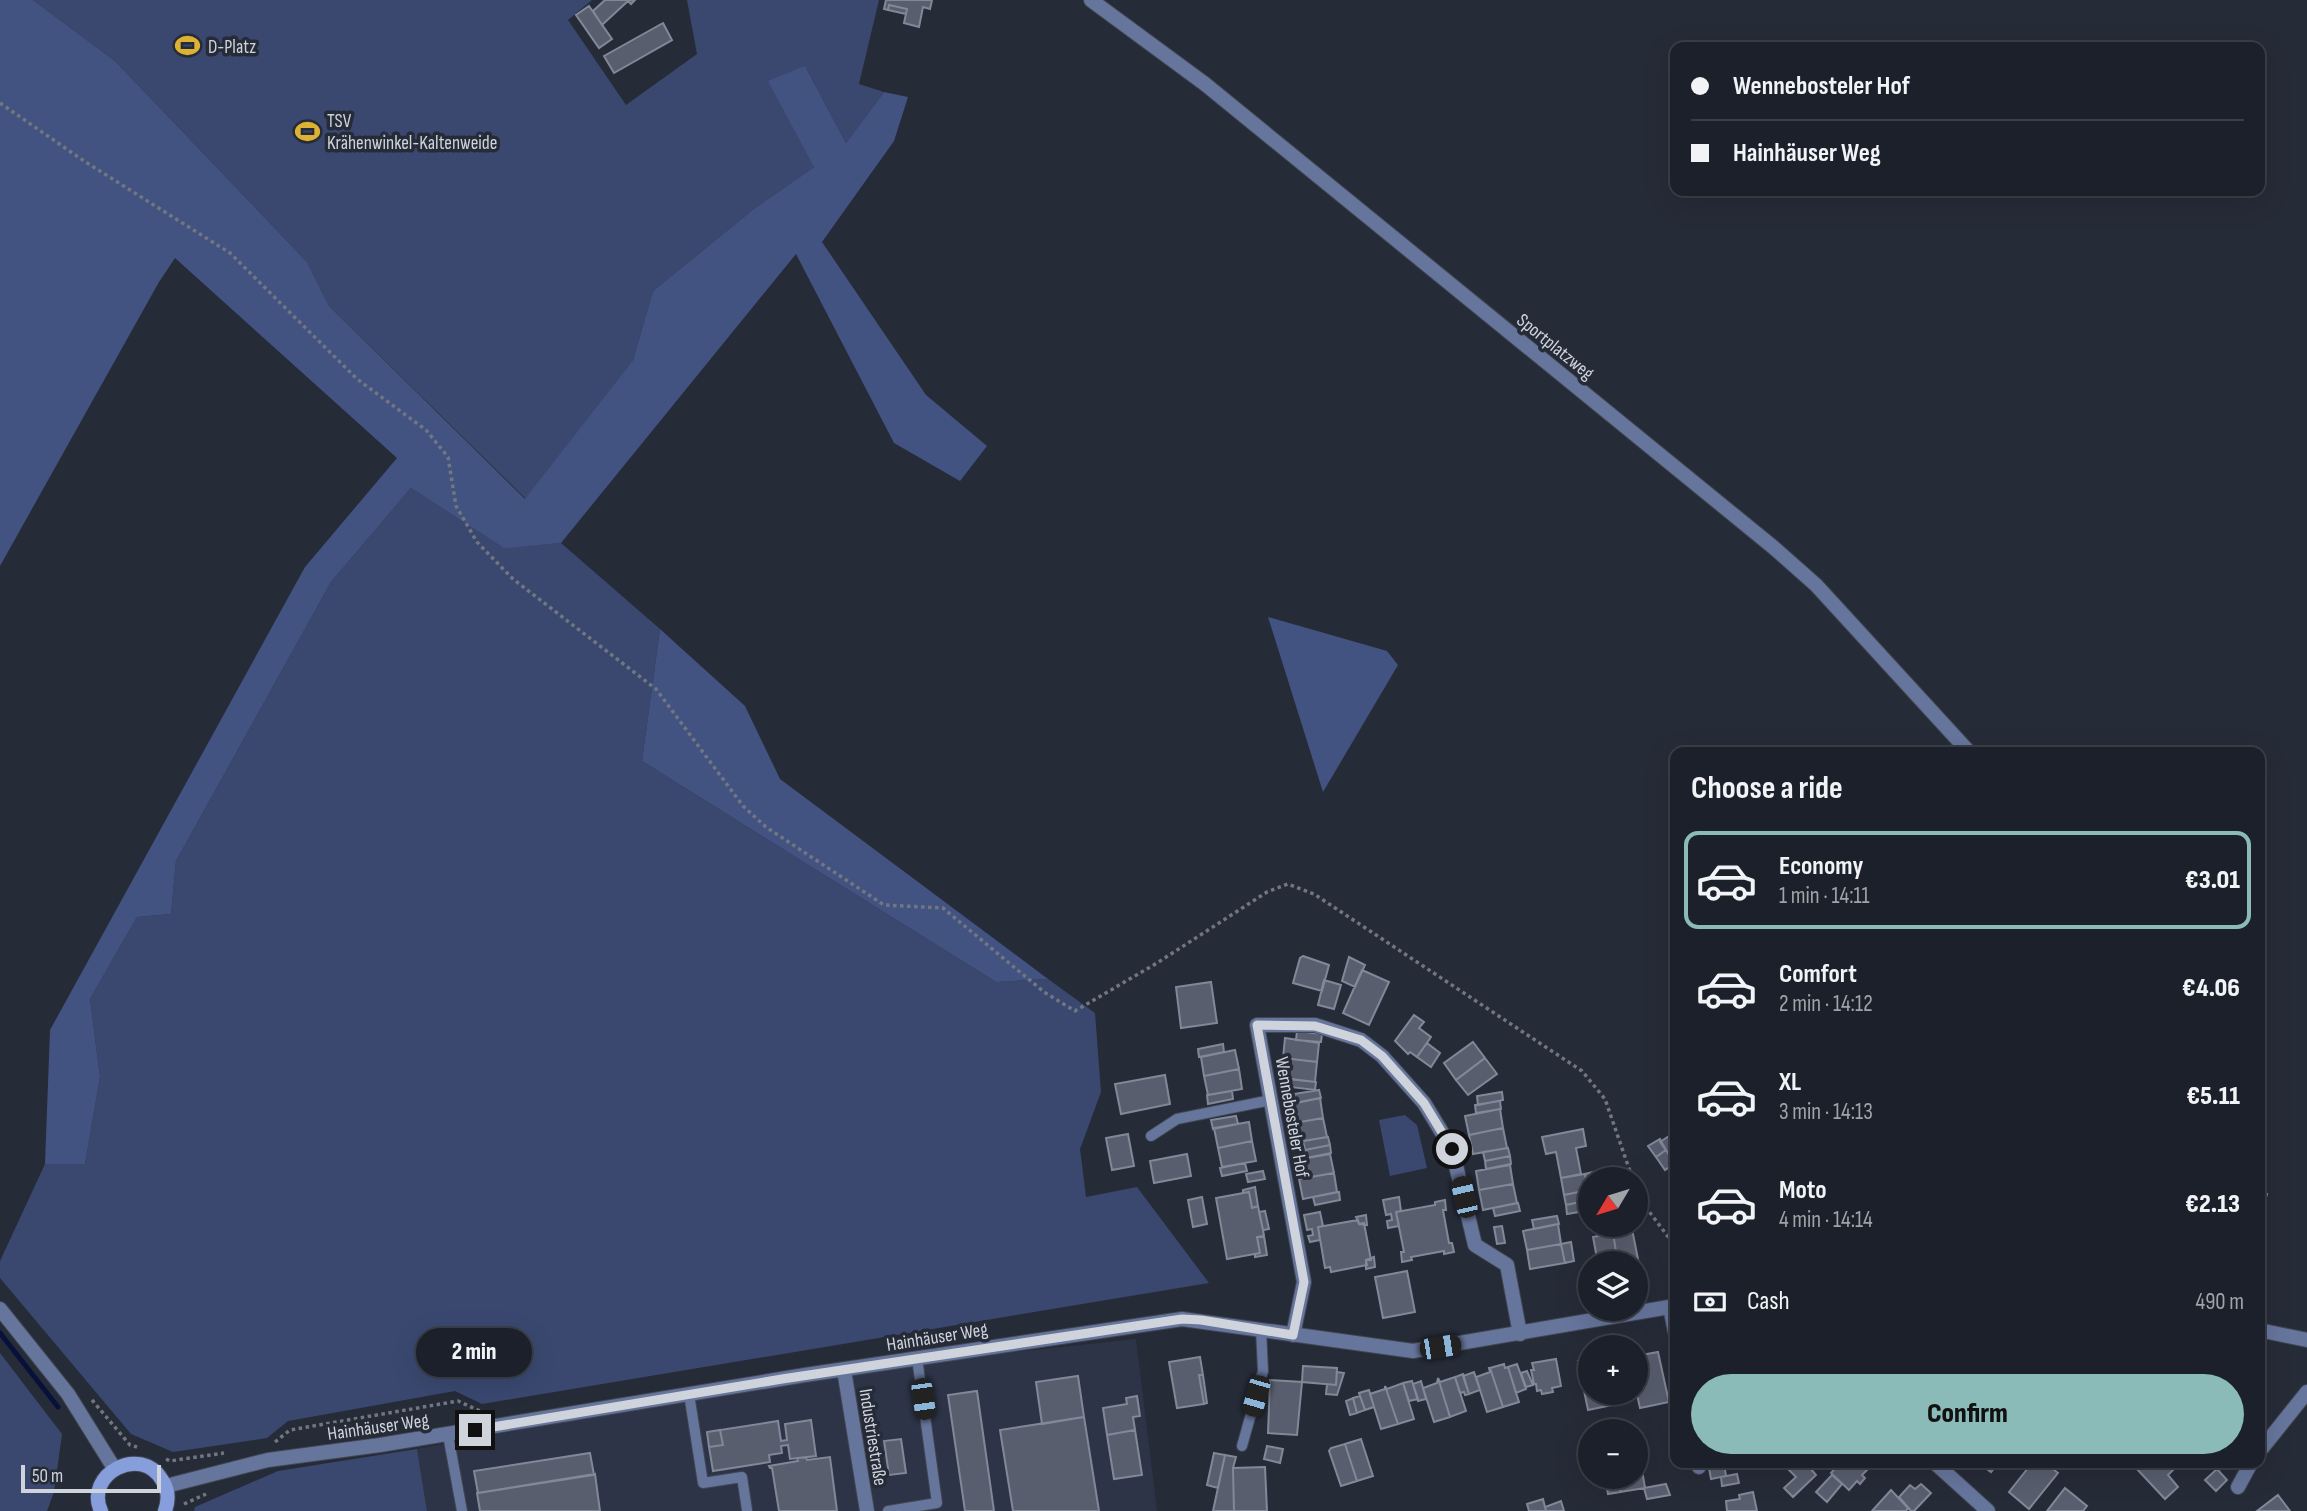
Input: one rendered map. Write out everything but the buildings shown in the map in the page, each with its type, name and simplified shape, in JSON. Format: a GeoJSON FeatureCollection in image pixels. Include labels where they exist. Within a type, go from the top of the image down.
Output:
{"type":"FeatureCollection","features":[{"type":"Feature","properties":{"kind":"street","name":"Sportplatzweg"},"geometry":{"type":"LineString","coordinates":[[1091,0],[1205,84],[1773,547],[1816,585],[1964,747]]}},
{"type":"Feature","properties":{"kind":"street","name":"Wennebosteler Hof"},"geometry":{"type":"LineString","coordinates":[[1293,1335],[1304,1282],[1257,1025],[1315,1026],[1361,1040],[1382,1056],[1424,1103],[1452,1149],[1475,1245],[1507,1265],[1520,1334]]}},
{"type":"Feature","properties":{"kind":"street","name":"Hainhäuser Weg"},"geometry":{"type":"LineString","coordinates":[[166,1486],[268,1460],[449,1435],[689,1394],[1182,1319],[1413,1351],[1670,1306]]}},
{"type":"Feature","properties":{"kind":"street"},"geometry":{"type":"LineString","coordinates":[[0,1310],[68,1394],[114,1468]]}},
{"type":"Feature","properties":{"kind":"street"},"geometry":{"type":"LineString","coordinates":[[2265,1331],[2307,1340]]}},
{"type":"Feature","properties":{"kind":"street","name":"Industriestraße"},"geometry":{"type":"LineString","coordinates":[[844,1370],[867,1511]]}},
{"type":"Feature","properties":{"kind":"street"},"geometry":{"type":"LineString","coordinates":[[2265,1444],[2307,1392]]}},
{"type":"Feature","properties":{"kind":"street"},"geometry":{"type":"LineString","coordinates":[[101,1511],[98,1505],[99,1488],[114,1468],[128,1463],[140,1463],[159,1474],[166,1486],[168,1497],[165,1511]]}},
{"type":"Feature","properties":{"kind":"street"},"geometry":{"type":"LineString","coordinates":[[1941,1468],[1988,1511]]}},
{"type":"Feature","properties":{"kind":"street"},"geometry":{"type":"LineString","coordinates":[[2238,1487],[2248,1468]]}},
{"type":"Feature","properties":{"kind":"lane"},"geometry":{"type":"LineString","coordinates":[[1151,1136],[1177,1119],[1271,1100]]}},
{"type":"Feature","properties":{"kind":"lane"},"geometry":{"type":"LineString","coordinates":[[1242,1446],[1263,1371],[1261,1329]]}},
{"type":"Feature","properties":{"kind":"lane"},"geometry":{"type":"LineString","coordinates":[[888,1511],[937,1503],[917,1358]]}},
{"type":"Feature","properties":{"kind":"lane"},"geometry":{"type":"LineString","coordinates":[[689,1394],[703,1483],[742,1477],[747,1510]]}},
{"type":"Feature","properties":{"kind":"lane"},"geometry":{"type":"LineString","coordinates":[[449,1435],[462,1511]]}},
{"type":"Feature","properties":{"kind":"path"},"geometry":{"type":"LineString","coordinates":[[0,103],[84,162],[230,253],[357,379],[426,430],[448,457],[456,506],[477,542],[513,579],[656,689],[743,806],[758,820],[862,891],[884,905],[943,908],[1044,992],[1075,1012],[1267,892],[1288,884],[1314,894],[1582,1071],[1605,1099],[1629,1167]]}},
{"type":"Feature","properties":{"kind":"path"},"geometry":{"type":"LineString","coordinates":[[1648,1210],[1670,1239]]}},
{"type":"Feature","properties":{"kind":"path"},"geometry":{"type":"LineString","coordinates":[[89,1396],[130,1445],[144,1449]]}},
{"type":"Feature","properties":{"kind":"path"},"geometry":{"type":"LineString","coordinates":[[273,1444],[290,1430],[458,1401],[487,1414]]}},
{"type":"Feature","properties":{"kind":"path"},"geometry":{"type":"LineString","coordinates":[[164,1458],[170,1461],[224,1453]]}},
{"type":"Feature","properties":{"kind":"shaded area"},"geometry":{"type":"Polygon","coordinates":[[[0,0],[33,0],[115,61],[307,262],[329,306],[525,499],[633,360],[653,291],[755,208],[814,167],[768,81],[805,66],[846,143],[884,92],[908,97],[894,141],[822,242],[926,395],[987,446],[960,481],[894,443],[796,254],[561,543],[504,548],[411,488],[331,582],[176,861],[171,914],[137,917],[90,999],[100,1077],[85,1164],[45,1164],[50,1030],[305,567],[397,458],[175,258],[0,566],[0,0]]]}},
{"type":"Feature","properties":{"kind":"shaded area"},"geometry":{"type":"Polygon","coordinates":[[[33,0],[592,0],[568,20],[626,105],[697,54],[687,0],[879,0],[859,84],[884,92],[846,143],[805,66],[814,167],[755,208],[653,291],[633,360],[526,499],[329,306],[307,262],[115,61],[33,0]]]}},
{"type":"Feature","properties":{"kind":"shaded area"},"geometry":{"type":"Polygon","coordinates":[[[411,488],[503,547],[561,543],[660,629],[642,761],[996,982],[1048,979],[1095,1013],[1101,1092],[1080,1149],[1086,1197],[1137,1187],[1209,1283],[482,1404],[455,1391],[288,1421],[267,1438],[173,1452],[131,1434],[0,1278],[0,1261],[45,1164],[85,1164],[100,1077],[90,999],[137,917],[171,914],[176,861],[331,582],[411,488]]]}},
{"type":"Feature","properties":{"kind":"shaded area"},"geometry":{"type":"Polygon","coordinates":[[[1268,617],[1387,651],[1398,665],[1323,792],[1268,617]]]}},
{"type":"Feature","properties":{"kind":"shaded area"},"geometry":{"type":"Polygon","coordinates":[[[660,629],[745,706],[780,779],[1048,979],[996,982],[642,761],[660,629]]]}},
{"type":"Feature","properties":{"kind":"shaded area"},"geometry":{"type":"Polygon","coordinates":[[[1405,1115],[1417,1125],[1427,1168],[1390,1176],[1379,1120],[1405,1115]]]}},
{"type":"Feature","properties":{"kind":"shaded area"},"geometry":{"type":"Polygon","coordinates":[[[1136,1339],[1157,1511],[427,1511],[417,1449],[848,1370],[1136,1339]]]}},
{"type":"Feature","properties":{"kind":"shaded area"},"geometry":{"type":"Polygon","coordinates":[[[0,1353],[62,1434],[54,1492],[47,1511],[0,1511],[0,1353]]]}},
{"type":"Feature","properties":{"kind":"shaded area"},"geometry":{"type":"Polygon","coordinates":[[[417,1449],[427,1511],[194,1511],[195,1507],[278,1471],[417,1449]]]}},
{"type":"Feature","properties":{"kind":"waterway"},"geometry":{"type":"LineString","coordinates":[[0,1333],[58,1407]]}},
{"type":"Feature","properties":{"kind":"place","name":"D-Platz"},"geometry":{"type":"Point","coordinates":[188,46]}},
{"type":"Feature","properties":{"kind":"place","name":"TSV Krähenwinkel-Kaltenweide"},"geometry":{"type":"Point","coordinates":[307,131]}},
{"type":"Feature","properties":{"kind":"route"},"geometry":{"type":"LineString","coordinates":[[475,1430],[782,1379],[1182,1319],[1293,1335],[1304,1282],[1257,1025],[1315,1026],[1361,1040],[1382,1056],[1424,1103],[1452,1149]]}}]}
